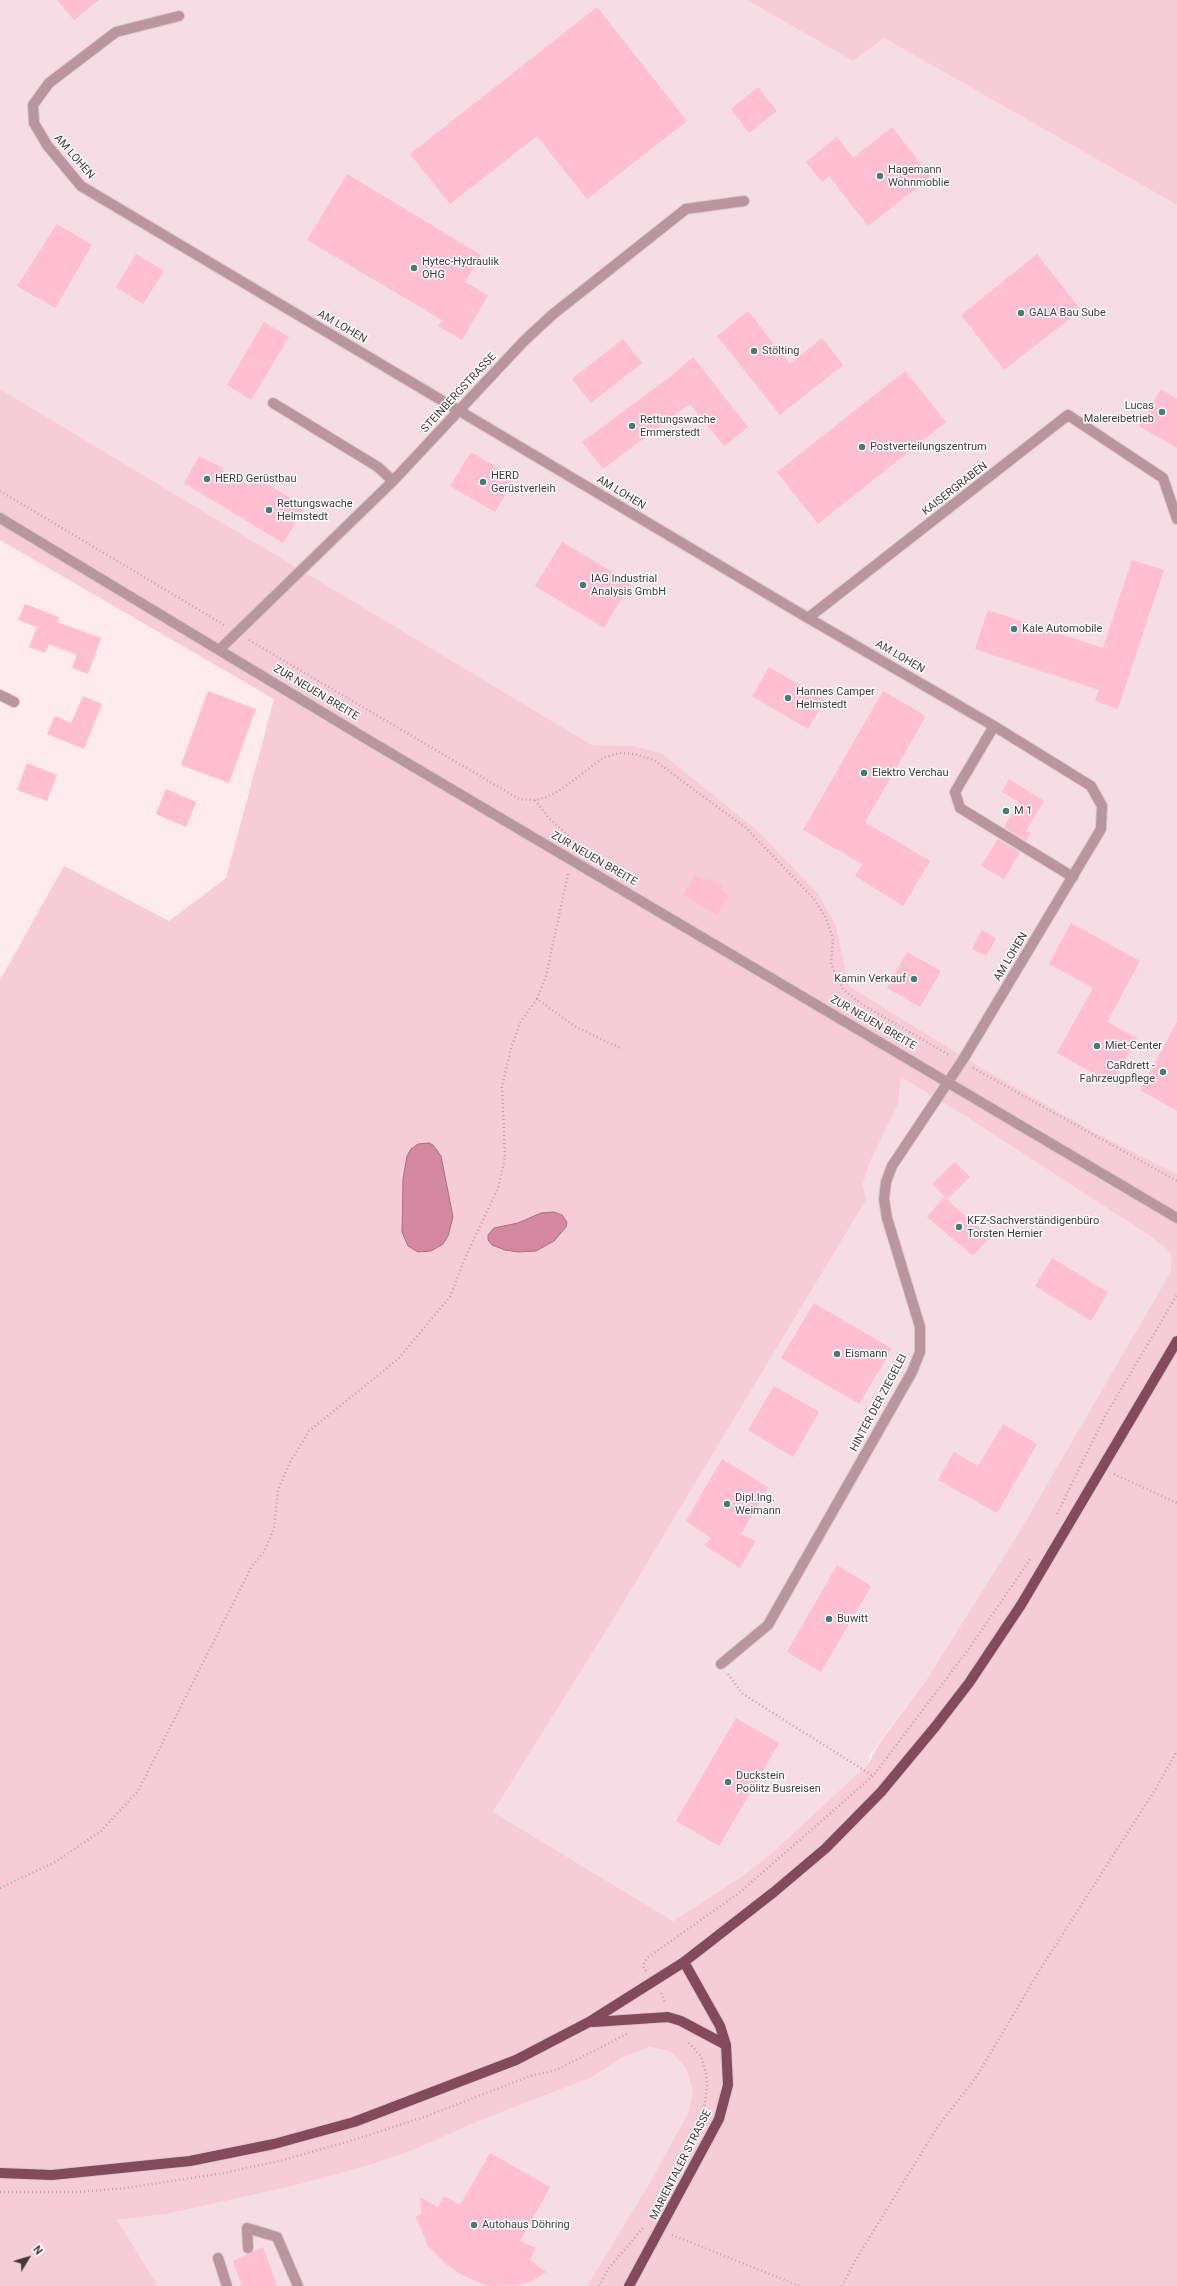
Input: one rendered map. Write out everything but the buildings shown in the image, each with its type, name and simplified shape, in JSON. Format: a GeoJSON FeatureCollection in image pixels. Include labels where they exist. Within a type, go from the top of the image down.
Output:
{"type":"FeatureCollection","features":[{"type":"Feature","properties":{"kind":"main road"},"geometry":{"type":"LineString","coordinates":[[0,2173],[52,2174],[190,2161],[274,2144],[354,2122],[516,2060],[589,2022],[655,1982],[684,1962],[774,1892],[826,1848],[907,1762],[969,1683],[1021,1605],[1177,1340]]}},
{"type":"Feature","properties":{"kind":"main road","name":"MARIENTALER STRASSE"},"geometry":{"type":"LineString","coordinates":[[629,2286],[661,2231],[719,2119],[728,2085],[726,2045],[719,2024],[684,1962]]}},
{"type":"Feature","properties":{"kind":"main road"},"geometry":{"type":"LineString","coordinates":[[589,2022],[662,2016],[681,2021],[726,2045]]}},
{"type":"Feature","properties":{"kind":"street","name":"AM LOHEN"},"geometry":{"type":"LineString","coordinates":[[179,16],[116,32],[49,83],[33,105],[34,123],[47,145],[81,186],[97,197],[460,410],[808,618],[994,726],[1090,786],[1102,806],[1101,829],[961,1062],[948,1081]]}},
{"type":"Feature","properties":{"kind":"street","name":"STEINBERGSTRASSE"},"geometry":{"type":"LineString","coordinates":[[220,649],[393,481],[524,341],[552,315],[686,209],[744,201]]}},
{"type":"Feature","properties":{"kind":"street"},"geometry":{"type":"LineString","coordinates":[[273,403],[378,467],[393,481]]}},
{"type":"Feature","properties":{"kind":"street","name":"KAISERGRABEN"},"geometry":{"type":"LineString","coordinates":[[808,618],[1068,415],[1164,478],[1175,502],[1177,519]]}},
{"type":"Feature","properties":{"kind":"street","name":"ZUR NEUEN BREITE"},"geometry":{"type":"LineString","coordinates":[[0,518],[220,649],[370,741],[948,1081],[1177,1218]]}},
{"type":"Feature","properties":{"kind":"street"},"geometry":{"type":"LineString","coordinates":[[0,695],[14,702]]}},
{"type":"Feature","properties":{"kind":"street"},"geometry":{"type":"LineString","coordinates":[[994,726],[955,792],[960,808],[1073,877]]}},
{"type":"Feature","properties":{"kind":"street","name":"HINTER DER ZIEGELEI"},"geometry":{"type":"LineString","coordinates":[[721,1664],[768,1625],[912,1372],[920,1352],[920,1327],[887,1218],[884,1199],[886,1182],[892,1166],[948,1081]]}},
{"type":"Feature","properties":{"kind":"street"},"geometry":{"type":"LineString","coordinates":[[248,2248],[247,2228],[277,2237],[298,2286]]}},
{"type":"Feature","properties":{"kind":"street"},"geometry":{"type":"LineString","coordinates":[[218,2258],[227,2286]]}},
{"type":"Feature","properties":{"kind":"path"},"geometry":{"type":"LineString","coordinates":[[0,490],[519,799],[535,800],[547,797],[559,791],[603,758],[619,753],[635,754],[654,760],[746,828],[814,899],[826,918],[833,939],[831,964],[843,989],[860,1002],[961,1062],[1095,1138],[1177,1181]]}},
{"type":"Feature","properties":{"kind":"path"},"geometry":{"type":"LineString","coordinates":[[0,1888],[55,1862],[101,1831],[138,1791],[252,1566],[264,1552],[274,1529],[278,1490],[289,1464],[310,1430],[398,1360],[450,1297],[465,1258],[498,1188],[505,1157],[502,1086],[511,1048],[521,1021],[537,999],[546,976],[575,850],[572,839],[548,816],[535,800]]}},
{"type":"Feature","properties":{"kind":"path"},"geometry":{"type":"LineString","coordinates":[[537,999],[576,1027],[620,1048]]}},
{"type":"Feature","properties":{"kind":"path"},"geometry":{"type":"LineString","coordinates":[[1054,1521],[1104,1418],[1177,1295]]}},
{"type":"Feature","properties":{"kind":"path"},"geometry":{"type":"LineString","coordinates":[[1103,1468],[1177,1503]]}},
{"type":"Feature","properties":{"kind":"path"},"geometry":{"type":"LineString","coordinates":[[665,2002],[655,1982],[643,1966],[647,1958],[739,1893],[873,1776],[968,1650],[1034,1554]]}},
{"type":"Feature","properties":{"kind":"path"},"geometry":{"type":"LineString","coordinates":[[721,1664],[743,1694],[873,1776]]}},
{"type":"Feature","properties":{"kind":"path"},"geometry":{"type":"LineString","coordinates":[[842,2286],[855,2261],[938,2126],[977,2076],[1038,1973],[1158,1785],[1177,1751]]}},
{"type":"Feature","properties":{"kind":"path"},"geometry":{"type":"LineString","coordinates":[[656,2204],[699,2119],[706,2092],[706,2073],[701,2056],[681,2037]]}},
{"type":"Feature","properties":{"kind":"path"},"geometry":{"type":"LineString","coordinates":[[599,2286],[609,2268],[633,2242],[645,2226],[800,2286]]}},
{"type":"Feature","properties":{"kind":"shaded area"},"geometry":{"type":"Polygon","coordinates":[[[0,0],[747,0],[853,61],[884,38],[1177,205],[1177,1174],[1096,1133],[980,1067],[849,986],[836,926],[632,746],[592,745],[0,389],[0,0]]]}},
{"type":"Feature","properties":{"kind":"shaded area"},"geometry":{"type":"Polygon","coordinates":[[[747,0],[1177,0],[1177,205],[884,38],[853,61],[747,0]]]}},
{"type":"Feature","properties":{"kind":"shaded area"},"geometry":{"type":"Polygon","coordinates":[[[0,389],[592,745],[632,746],[661,753],[759,832],[818,894],[836,926],[849,986],[980,1067],[1096,1133],[1177,1174],[1177,2286],[587,2286],[651,2181],[688,2113],[693,2091],[686,2068],[671,2052],[650,2047],[625,2056],[590,2078],[481,2120],[413,2150],[370,2165],[292,2186],[166,2214],[117,2220],[158,2286],[0,2286],[0,980],[64,866],[169,921],[226,878],[274,699],[0,540],[0,389]],[[901,1077],[898,1104],[868,1166],[863,1184],[866,1200],[611,1623],[493,1812],[673,1921],[741,1877],[772,1853],[869,1763],[879,1744],[927,1679],[1018,1534],[1170,1273],[1172,1257],[1166,1248],[1147,1234],[965,1116],[901,1077]]]}},
{"type":"Feature","properties":{"kind":"shaded area"},"geometry":{"type":"Polygon","coordinates":[[[901,1077],[965,1116],[1147,1234],[1166,1248],[1172,1257],[1170,1273],[1018,1534],[927,1679],[868,1757],[869,1763],[772,1853],[741,1877],[673,1921],[493,1812],[611,1623],[866,1200],[863,1184],[868,1166],[898,1104],[901,1077]]]}},
{"type":"Feature","properties":{"kind":"shaded area"},"geometry":{"type":"Polygon","coordinates":[[[429,1143],[433,1145],[441,1156],[453,1217],[448,1236],[443,1244],[431,1251],[418,1252],[408,1246],[402,1232],[403,1179],[407,1156],[411,1149],[418,1144],[429,1143]]]}},
{"type":"Feature","properties":{"kind":"shaded area"},"geometry":{"type":"Polygon","coordinates":[[[554,1212],[562,1215],[567,1222],[566,1227],[554,1241],[536,1251],[518,1252],[505,1250],[492,1245],[488,1240],[488,1235],[494,1228],[518,1223],[541,1213],[554,1212]]]}},
{"type":"Feature","properties":{"kind":"shaded area"},"geometry":{"type":"Polygon","coordinates":[[[649,2047],[671,2052],[686,2068],[693,2091],[688,2113],[652,2181],[587,2286],[158,2286],[116,2220],[166,2214],[370,2165],[413,2150],[481,2120],[590,2078],[625,2056],[649,2047]]]}},
{"type":"Feature","properties":{"kind":"place","name":"Hagemann Wohnmoblie"},"geometry":{"type":"Point","coordinates":[880,176]}},
{"type":"Feature","properties":{"kind":"place","name":"Hytec-Hydraulik OHG"},"geometry":{"type":"Point","coordinates":[414,268]}},
{"type":"Feature","properties":{"kind":"place","name":"GALA Bau Sube"},"geometry":{"type":"Point","coordinates":[1021,313]}},
{"type":"Feature","properties":{"kind":"place","name":"Stölting"},"geometry":{"type":"Point","coordinates":[754,351]}},
{"type":"Feature","properties":{"kind":"place","name":"Lucas Malereibetrieb"},"geometry":{"type":"Point","coordinates":[1162,412]}},
{"type":"Feature","properties":{"kind":"place","name":"Rettungswache Emmerstedt"},"geometry":{"type":"Point","coordinates":[632,426]}},
{"type":"Feature","properties":{"kind":"place","name":"Postverteilungszentrum"},"geometry":{"type":"Point","coordinates":[862,447]}},
{"type":"Feature","properties":{"kind":"place","name":"HERD Gerüstbau"},"geometry":{"type":"Point","coordinates":[207,479]}},
{"type":"Feature","properties":{"kind":"place","name":"HERD Gerüstverleih"},"geometry":{"type":"Point","coordinates":[483,482]}},
{"type":"Feature","properties":{"kind":"place","name":"Rettungswache Helmstedt"},"geometry":{"type":"Point","coordinates":[269,510]}},
{"type":"Feature","properties":{"kind":"place","name":"IAG Industrial Analysis GmbH"},"geometry":{"type":"Point","coordinates":[583,585]}},
{"type":"Feature","properties":{"kind":"place","name":"Kale Automobile"},"geometry":{"type":"Point","coordinates":[1014,629]}},
{"type":"Feature","properties":{"kind":"place","name":"Hannes Camper Helmstedt"},"geometry":{"type":"Point","coordinates":[788,698]}},
{"type":"Feature","properties":{"kind":"place","name":"Elektro Verchau"},"geometry":{"type":"Point","coordinates":[864,773]}},
{"type":"Feature","properties":{"kind":"place","name":"M 1"},"geometry":{"type":"Point","coordinates":[1006,811]}},
{"type":"Feature","properties":{"kind":"place","name":"Kamin Verkauf"},"geometry":{"type":"Point","coordinates":[914,979]}},
{"type":"Feature","properties":{"kind":"place","name":"Miet-Center"},"geometry":{"type":"Point","coordinates":[1097,1046]}},
{"type":"Feature","properties":{"kind":"place","name":"CaRdrett - Fahrzeugpflege"},"geometry":{"type":"Point","coordinates":[1163,1072]}},
{"type":"Feature","properties":{"kind":"place","name":"KFZ-Sachverständigenbüro Torsten Hernier"},"geometry":{"type":"Point","coordinates":[959,1227]}},
{"type":"Feature","properties":{"kind":"place","name":"Eismann"},"geometry":{"type":"Point","coordinates":[837,1354]}},
{"type":"Feature","properties":{"kind":"place","name":"Dipl.Ing. Weimann"},"geometry":{"type":"Point","coordinates":[727,1504]}},
{"type":"Feature","properties":{"kind":"place","name":"Buwitt"},"geometry":{"type":"Point","coordinates":[829,1619]}},
{"type":"Feature","properties":{"kind":"place","name":"Duckstein Poölitz Busreisen"},"geometry":{"type":"Point","coordinates":[728,1782]}},
{"type":"Feature","properties":{"kind":"place","name":"Autohaus Döhring"},"geometry":{"type":"Point","coordinates":[474,2225]}}]}
